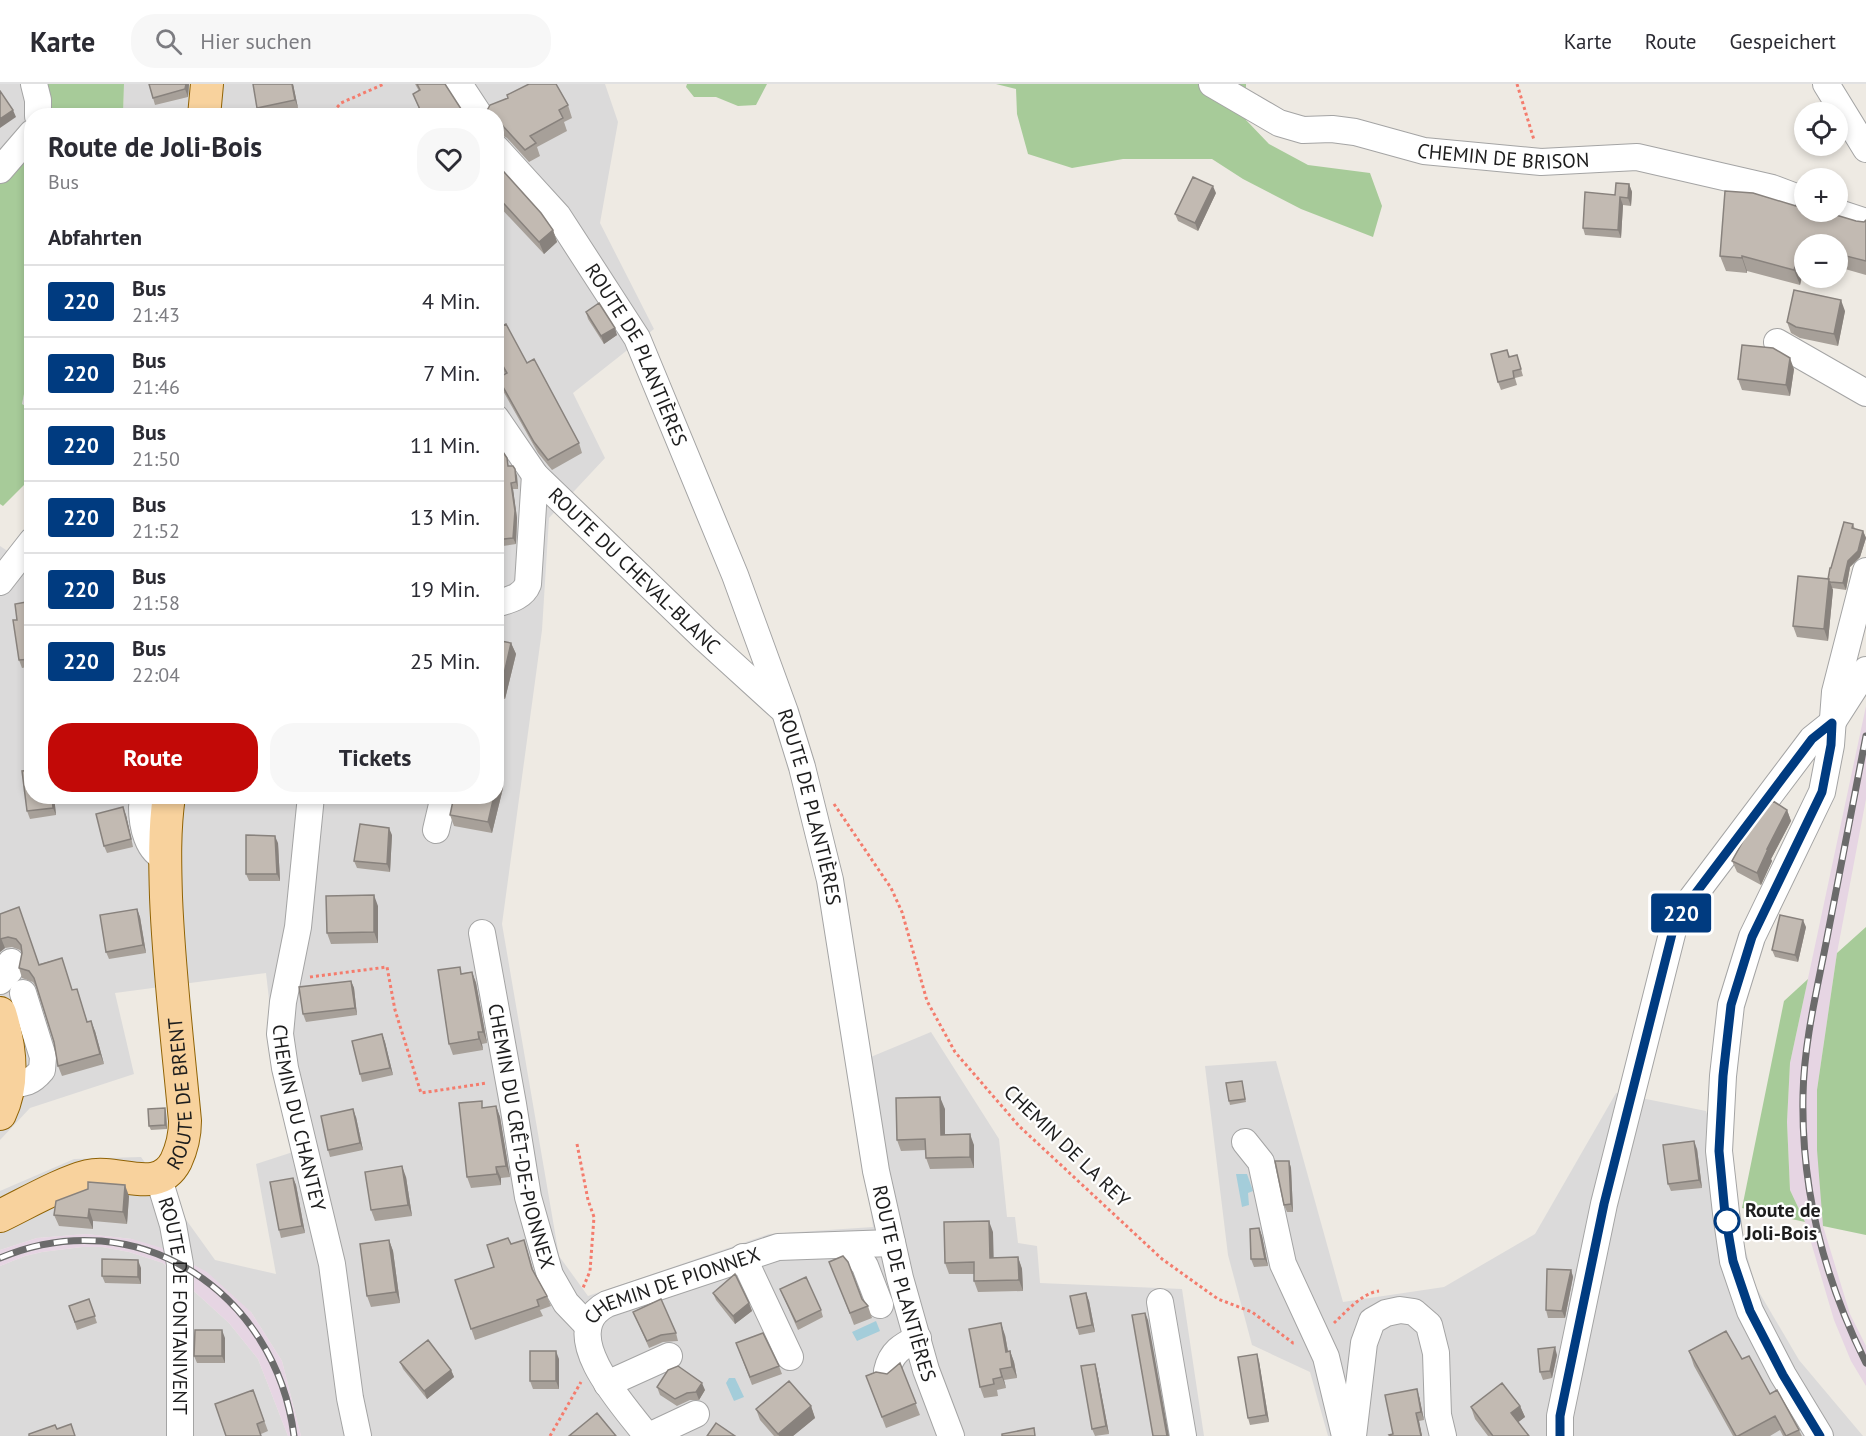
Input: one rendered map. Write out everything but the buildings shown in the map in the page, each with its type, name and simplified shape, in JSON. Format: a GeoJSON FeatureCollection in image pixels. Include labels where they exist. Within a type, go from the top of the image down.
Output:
{"type":"FeatureCollection","features":[{"type":"Feature","properties":{"kind":"main road"},"geometry":{"type":"LineString","coordinates":[[205,108],[207,84]]}},
{"type":"Feature","properties":{"kind":"main road","name":"ROUTE DE BRENT"},"geometry":{"type":"LineString","coordinates":[[0,1216],[70,1182],[90,1176],[159,1179],[172,1168],[179,1154],[185,1131],[171,985],[166,858],[156,804]]}},
{"type":"Feature","properties":{"kind":"main road"},"geometry":{"type":"LineString","coordinates":[[0,1114],[9,1083],[5,1030],[11,1003]]}},
{"type":"Feature","properties":{"kind":"street"},"geometry":{"type":"LineString","coordinates":[[34,84],[38,108]]}},
{"type":"Feature","properties":{"kind":"street"},"geometry":{"type":"LineString","coordinates":[[459,84],[475,108]]}},
{"type":"Feature","properties":{"kind":"street","name":"CHEMIN DE BRISON"},"geometry":{"type":"LineString","coordinates":[[1212,84],[1280,123],[1303,130],[1332,129],[1355,132],[1424,151],[1541,162],[1637,157],[1762,185],[1794,196]]}},
{"type":"Feature","properties":{"kind":"street"},"geometry":{"type":"LineString","coordinates":[[1826,84],[1866,149]]}},
{"type":"Feature","properties":{"kind":"street"},"geometry":{"type":"LineString","coordinates":[[0,170],[24,142]]}},
{"type":"Feature","properties":{"kind":"street","name":"ROUTE DE PLANTIÈRES"},"geometry":{"type":"LineString","coordinates":[[504,157],[558,216],[638,338],[735,575],[785,712],[802,767],[830,880],[876,1171],[900,1278],[926,1370],[951,1436]]}},
{"type":"Feature","properties":{"kind":"street"},"geometry":{"type":"LineString","coordinates":[[1848,216],[1866,222]]}},
{"type":"Feature","properties":{"kind":"street"},"geometry":{"type":"LineString","coordinates":[[1777,342],[1866,393]]}},
{"type":"Feature","properties":{"kind":"street","name":"ROUTE DU CHEVAL-BLANC"},"geometry":{"type":"LineString","coordinates":[[507,452],[535,475],[785,712]]}},
{"type":"Feature","properties":{"kind":"street"},"geometry":{"type":"LineString","coordinates":[[504,601],[525,591],[528,584],[535,475]]}},
{"type":"Feature","properties":{"kind":"street"},"geometry":{"type":"LineString","coordinates":[[0,582],[24,551]]}},
{"type":"Feature","properties":{"kind":"street"},"geometry":{"type":"LineString","coordinates":[[1820,1436],[1783,1375],[1750,1311],[1733,1261],[1725,1214],[1719,1151],[1723,1076],[1731,1005],[1752,937],[1822,792],[1831,745],[1835,692],[1866,571]]}},
{"type":"Feature","properties":{"kind":"street"},"geometry":{"type":"LineString","coordinates":[[1560,1436],[1560,1416],[1604,1204],[1674,926],[1683,910],[1812,739],[1832,723],[1866,670]]}},
{"type":"Feature","properties":{"kind":"street","name":"CHEMIN DU CHANTEY"},"geometry":{"type":"LineString","coordinates":[[310,804],[298,927],[283,1002],[280,1034],[285,1068],[332,1264],[350,1398],[358,1436]]}},
{"type":"Feature","properties":{"kind":"street"},"geometry":{"type":"LineString","coordinates":[[436,831],[442,804]]}},
{"type":"Feature","properties":{"kind":"street","name":"CHEMIN DU CRÊT-DE-PIONNEX"},"geometry":{"type":"LineString","coordinates":[[482,933],[512,1092],[528,1197],[550,1275],[566,1304],[588,1326]]}},
{"type":"Feature","properties":{"kind":"street"},"geometry":{"type":"LineString","coordinates":[[1245,1142],[1261,1162],[1283,1264],[1326,1357],[1345,1436]]}},
{"type":"Feature","properties":{"kind":"street","name":"ROUTE DE FONTANIVENT"},"geometry":{"type":"LineString","coordinates":[[159,1179],[173,1225],[180,1264],[180,1436]]}},
{"type":"Feature","properties":{"kind":"street","name":"CHEMIN DE PIONNEX"},"geometry":{"type":"LineString","coordinates":[[648,1436],[607,1384],[589,1353],[588,1326],[595,1313],[607,1304],[778,1247],[892,1243]]}},
{"type":"Feature","properties":{"kind":"street"},"geometry":{"type":"LineString","coordinates":[[850,1245],[865,1266],[880,1305]]}},
{"type":"Feature","properties":{"kind":"street"},"geometry":{"type":"LineString","coordinates":[[743,1257],[790,1357]]}},
{"type":"Feature","properties":{"kind":"street"},"geometry":{"type":"LineString","coordinates":[[1160,1302],[1183,1436]]}},
{"type":"Feature","properties":{"kind":"street"},"geometry":{"type":"LineString","coordinates":[[1353,1436],[1364,1343],[1372,1321],[1386,1313],[1400,1310],[1414,1312],[1429,1324],[1436,1353],[1438,1415],[1443,1436]]}},
{"type":"Feature","properties":{"kind":"street"},"geometry":{"type":"LineString","coordinates":[[887,1371],[888,1364],[898,1348],[918,1338]]}},
{"type":"Feature","properties":{"kind":"street"},"geometry":{"type":"LineString","coordinates":[[607,1384],[669,1356]]}},
{"type":"Feature","properties":{"kind":"street"},"geometry":{"type":"LineString","coordinates":[[648,1436],[696,1414]]}},
{"type":"Feature","properties":{"kind":"path"},"geometry":{"type":"LineString","coordinates":[[336,108],[341,103],[384,84]]}},
{"type":"Feature","properties":{"kind":"path"},"geometry":{"type":"LineString","coordinates":[[1517,84],[1541,162]]}},
{"type":"Feature","properties":{"kind":"path","name":"CHEMIN DE LA REY"},"geometry":{"type":"LineString","coordinates":[[833,803],[891,888],[902,912],[927,1000],[955,1052],[1019,1126],[1162,1259],[1218,1299],[1252,1312],[1293,1343],[1309,1344],[1318,1339]]}},
{"type":"Feature","properties":{"kind":"path"},"geometry":{"type":"LineString","coordinates":[[302,978],[387,967],[395,1010],[421,1093],[487,1083]]}},
{"type":"Feature","properties":{"kind":"path"},"geometry":{"type":"LineString","coordinates":[[577,1144],[588,1200],[594,1217],[590,1271],[581,1293],[588,1326]]}},
{"type":"Feature","properties":{"kind":"path"},"geometry":{"type":"LineString","coordinates":[[550,1436],[580,1384],[584,1363],[592,1358]]}},
{"type":"Feature","properties":{"kind":"shaded area"},"geometry":{"type":"Polygon","coordinates":[[[0,84],[39,84],[34,108],[24,108],[24,128],[0,161],[0,84]]]}},
{"type":"Feature","properties":{"kind":"shaded area"},"geometry":{"type":"Polygon","coordinates":[[[124,84],[605,84],[618,122],[600,223],[654,329],[573,393],[605,458],[549,518],[542,630],[502,924],[559,1256],[588,1296],[769,1234],[873,1227],[849,1066],[931,1032],[999,1139],[1007,1217],[1015,1217],[1018,1243],[1037,1246],[1040,1283],[1182,1289],[1204,1436],[301,1436],[282,1361],[251,1312],[132,1239],[86,1234],[37,1238],[0,1250],[0,1191],[74,1159],[141,1157],[215,1260],[276,1274],[256,1164],[293,1152],[278,1078],[266,973],[115,993],[134,1074],[30,1108],[0,1140],[0,546],[12,554],[24,538],[24,804],[504,804],[504,108],[123,108],[124,84]]]}},
{"type":"Feature","properties":{"kind":"shaded area"},"geometry":{"type":"Polygon","coordinates":[[[1866,706],[1866,799],[1837,953],[1817,1090],[1823,1226],[1850,1314],[1866,1346],[1866,1386],[1851,1361],[1834,1320],[1805,1222],[1790,1190],[1787,1122],[1790,1063],[1866,706]]]}},
{"type":"Feature","properties":{"kind":"shaded area"},"geometry":{"type":"Polygon","coordinates":[[[1276,1061],[1343,1302],[1444,1287],[1535,1234],[1616,1093],[1706,1111],[1756,1287],[1799,1360],[1863,1436],[1328,1436],[1310,1372],[1252,1345],[1228,1255],[1205,1066],[1276,1061]]]}},
{"type":"Feature","properties":{"kind":"shaded area"},"geometry":{"type":"Polygon","coordinates":[[[86,1234],[132,1239],[162,1248],[207,1272],[251,1312],[282,1361],[301,1436],[288,1436],[258,1359],[229,1323],[163,1263],[129,1252],[102,1247],[82,1247],[42,1252],[0,1266],[0,1250],[37,1238],[86,1234]]]}},
{"type":"Feature","properties":{"kind":"shaded area"},"geometry":{"type":"Polygon","coordinates":[[[102,1247],[129,1252],[163,1263],[229,1323],[258,1359],[288,1436],[0,1436],[0,1266],[42,1252],[102,1247]]]}},
{"type":"Feature","properties":{"kind":"green space"},"geometry":{"type":"Polygon","coordinates":[[[44,84],[124,84],[123,108],[43,108],[44,84]]]}},
{"type":"Feature","properties":{"kind":"green space"},"geometry":{"type":"Polygon","coordinates":[[[687,84],[767,84],[756,105],[738,106],[716,97],[694,97],[686,87],[687,84]]]}},
{"type":"Feature","properties":{"kind":"green space"},"geometry":{"type":"Polygon","coordinates":[[[996,84],[1246,84],[1246,120],[1269,144],[1308,165],[1370,173],[1382,206],[1373,237],[1301,209],[1243,179],[1212,159],[1123,159],[1072,168],[1028,154],[1017,114],[1016,89],[996,84]]]}},
{"type":"Feature","properties":{"kind":"green space"},"geometry":{"type":"Polygon","coordinates":[[[24,149],[24,394],[22,404],[24,405],[24,485],[3,506],[0,504],[0,175],[24,149]]]}},
{"type":"Feature","properties":{"kind":"green space"},"geometry":{"type":"Polygon","coordinates":[[[1866,927],[1866,1235],[1823,1226],[1817,1150],[1817,1090],[1837,953],[1866,927]]]}},
{"type":"Feature","properties":{"kind":"green space"},"geometry":{"type":"Polygon","coordinates":[[[1808,979],[1790,1063],[1787,1122],[1790,1190],[1805,1222],[1742,1208],[1784,1001],[1808,979]]]}},
{"type":"Feature","properties":{"kind":"water"},"geometry":{"type":"Polygon","coordinates":[[[1236,1174],[1247,1174],[1253,1191],[1248,1193],[1249,1205],[1242,1207],[1236,1174]]]}},
{"type":"Feature","properties":{"kind":"water"},"geometry":{"type":"Polygon","coordinates":[[[876,1321],[880,1331],[857,1341],[852,1332],[876,1321]]]}},
{"type":"Feature","properties":{"kind":"water"},"geometry":{"type":"Polygon","coordinates":[[[729,1378],[735,1378],[744,1397],[734,1401],[726,1383],[729,1378]]]}},
{"type":"Feature","properties":{"kind":"railway"},"geometry":{"type":"LineString","coordinates":[[1866,736],[1812,1016],[1803,1095],[1806,1165],[1818,1233],[1838,1299],[1866,1363]]}},
{"type":"Feature","properties":{"kind":"railway"},"geometry":{"type":"LineString","coordinates":[[0,1258],[51,1243],[101,1241],[148,1251],[192,1271],[229,1301],[260,1339],[282,1385],[294,1436]]}},
{"type":"Feature","properties":{"kind":"bus line","name":"220"},"geometry":{"type":"LineString","coordinates":[[1560,1436],[1560,1416],[1604,1204],[1674,926],[1683,910],[1812,739],[1832,723],[1831,745],[1822,792],[1752,937],[1731,1005],[1723,1076],[1719,1151],[1725,1214],[1733,1261],[1750,1311],[1783,1375],[1820,1436]]}},
{"type":"Feature","properties":{"kind":"place","name":"Route de Joli-Bois"},"geometry":{"type":"Point","coordinates":[1727,1221]}}]}
